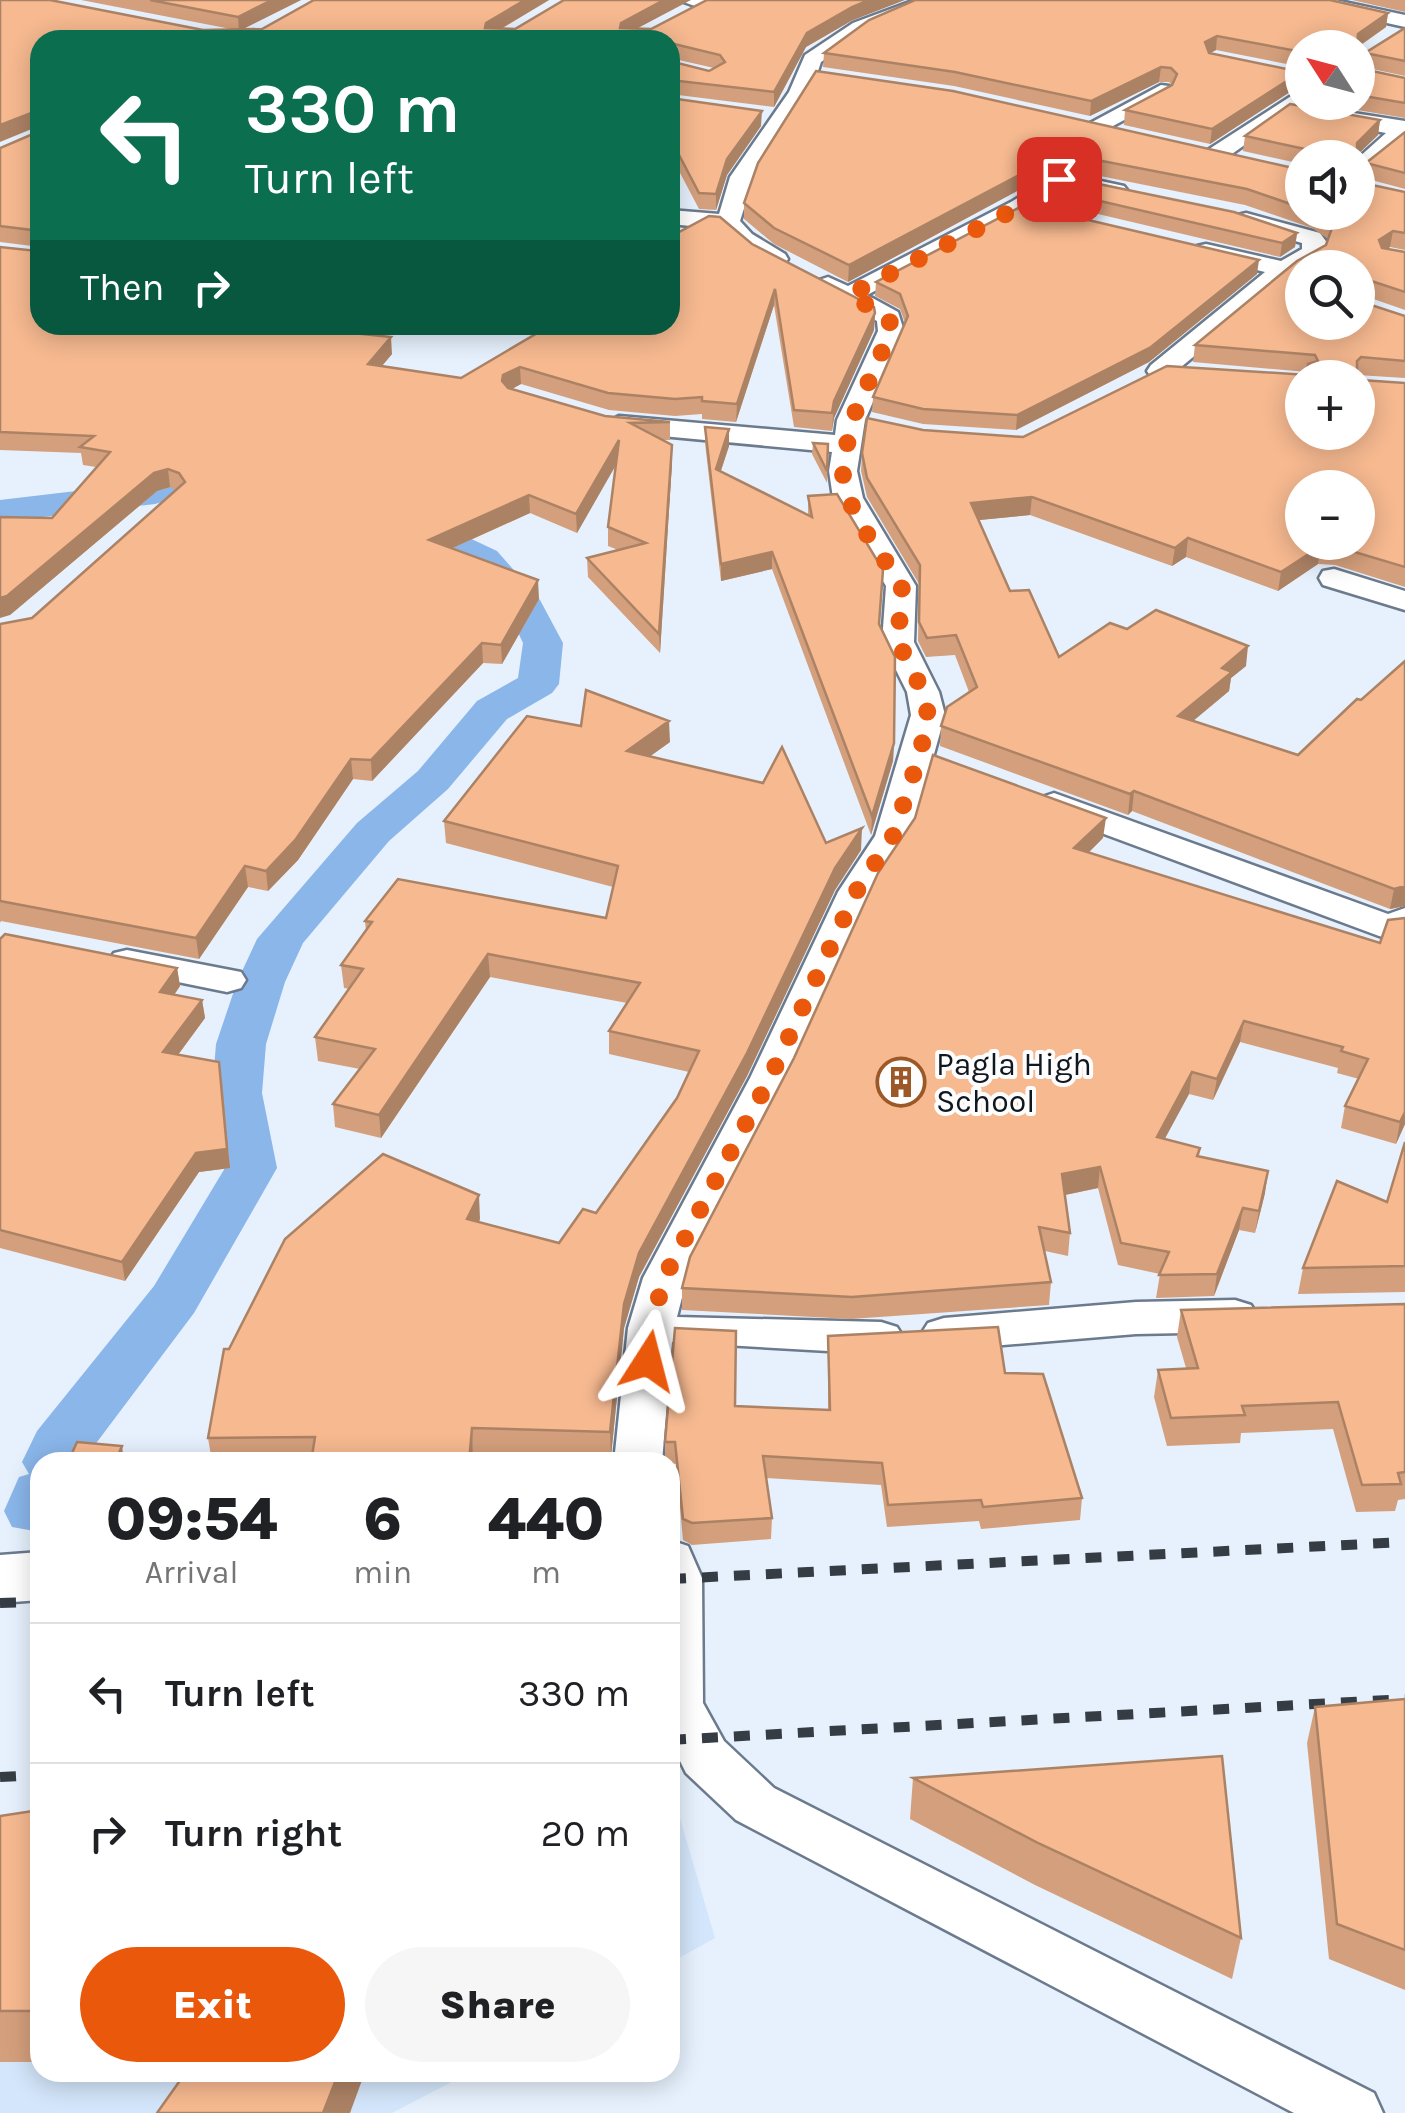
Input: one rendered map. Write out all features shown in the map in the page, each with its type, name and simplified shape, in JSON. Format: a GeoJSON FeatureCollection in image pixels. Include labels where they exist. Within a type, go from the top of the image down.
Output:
{"type":"FeatureCollection","features":[{"type":"Feature","properties":{"kind":"street"},"geometry":{"type":"LineString","coordinates":[[1308,0],[1400,28]]}},
{"type":"Feature","properties":{"kind":"street"},"geometry":{"type":"LineString","coordinates":[[728,222],[742,177],[771,117],[817,76],[812,59],[829,44],[905,3]]}},
{"type":"Feature","properties":{"kind":"street"},"geometry":{"type":"LineString","coordinates":[[1126,137],[1082,127],[1161,91]]}},
{"type":"Feature","properties":{"kind":"street"},"geometry":{"type":"LineString","coordinates":[[1251,164],[1205,154],[1285,107]]}},
{"type":"Feature","properties":{"kind":"street"},"geometry":{"type":"LineString","coordinates":[[1367,120],[1404,129]]}},
{"type":"Feature","properties":{"kind":"street"},"geometry":{"type":"LineString","coordinates":[[1375,154],[1404,129]]}},
{"type":"Feature","properties":{"kind":"street"},"geometry":{"type":"LineString","coordinates":[[849,295],[1019,207],[1059,179],[1134,195]]}},
{"type":"Feature","properties":{"kind":"street"},"geometry":{"type":"LineString","coordinates":[[1019,207],[1094,224]]}},
{"type":"Feature","properties":{"kind":"street"},"geometry":{"type":"LineString","coordinates":[[1226,215],[1311,238],[1316,244],[1314,250]]}},
{"type":"Feature","properties":{"kind":"street"},"geometry":{"type":"LineString","coordinates":[[639,1452],[651,1328],[664,1278],[770,1078],[856,892],[893,836],[920,754],[928,715],[923,692],[898,642],[902,586],[848,498],[842,470],[850,432],[891,331],[889,317],[764,252],[728,222],[680,218]]}},
{"type":"Feature","properties":{"kind":"street"},"geometry":{"type":"LineString","coordinates":[[1190,247],[1285,277]]}},
{"type":"Feature","properties":{"kind":"street"},"geometry":{"type":"LineString","coordinates":[[1196,374],[1151,375],[1285,279]]}},
{"type":"Feature","properties":{"kind":"street"},"geometry":{"type":"LineString","coordinates":[[589,417],[606,422],[850,432],[887,428]]}},
{"type":"Feature","properties":{"kind":"street"},"geometry":{"type":"LineString","coordinates":[[1334,578],[1405,601]]}},
{"type":"Feature","properties":{"kind":"street"},"geometry":{"type":"LineString","coordinates":[[920,754],[956,768]]}},
{"type":"Feature","properties":{"kind":"street"},"geometry":{"type":"LineString","coordinates":[[1028,794],[1392,928],[1405,919]]}},
{"type":"Feature","properties":{"kind":"street"},"geometry":{"type":"LineString","coordinates":[[95,955],[228,980]]}},
{"type":"Feature","properties":{"kind":"street"},"geometry":{"type":"LineString","coordinates":[[651,1328],[852,1339],[1136,1318],[1269,1315]]}},
{"type":"Feature","properties":{"kind":"street"},"geometry":{"type":"LineString","coordinates":[[0,1579],[30,1577]]}},
{"type":"Feature","properties":{"kind":"street"},"geometry":{"type":"LineString","coordinates":[[680,1710],[704,1757],[754,1804],[1353,2113]]}},
{"type":"Feature","properties":{"kind":"shaded area"},"geometry":{"type":"Polygon","coordinates":[[[680,1818],[715,1938],[680,1957],[680,1818]]]}},
{"type":"Feature","properties":{"kind":"shaded area"},"geometry":{"type":"Polygon","coordinates":[[[30,1851],[30,2082],[452,2082],[392,2113],[0,2113],[0,1853],[30,1851]]]}},
{"type":"Feature","properties":{"kind":"building"},"geometry":{"type":"Polygon","coordinates":[[[0,0],[50,0],[203,30],[30,30],[30,113],[0,125],[0,0]]]}},
{"type":"Feature","properties":{"kind":"building"},"geometry":{"type":"Polygon","coordinates":[[[150,0],[272,0],[238,17],[150,0]]]}},
{"type":"Feature","properties":{"kind":"building"},"geometry":{"type":"Polygon","coordinates":[[[314,0],[525,0],[486,23],[485,28],[515,29],[564,0],[664,0],[621,23],[620,28],[651,29],[707,0],[869,0],[807,33],[774,92],[680,81],[680,64],[709,71],[725,62],[720,55],[680,45],[680,30],[203,30],[262,29],[314,0]]]}},
{"type":"Feature","properties":{"kind":"building"},"geometry":{"type":"Polygon","coordinates":[[[915,0],[1330,0],[1388,13],[1364,30],[1285,30],[1285,49],[1217,36],[1205,42],[1209,53],[1285,69],[1285,82],[1212,129],[1125,110],[1172,85],[1177,74],[1171,68],[1161,67],[1091,101],[955,72],[824,53],[869,20],[915,0]]]}},
{"type":"Feature","properties":{"kind":"building"},"geometry":{"type":"Polygon","coordinates":[[[1405,28],[1405,61],[1375,55],[1375,47],[1405,28]]]}},
{"type":"Feature","properties":{"kind":"building"},"geometry":{"type":"Polygon","coordinates":[[[816,71],[953,91],[1285,166],[1285,202],[1247,189],[1061,153],[849,265],[774,228],[744,203],[758,163],[816,71]]]}},
{"type":"Feature","properties":{"kind":"building"},"geometry":{"type":"Polygon","coordinates":[[[1375,72],[1405,78],[1405,103],[1375,98],[1375,72]]]}},
{"type":"Feature","properties":{"kind":"building"},"geometry":{"type":"Polygon","coordinates":[[[680,99],[762,111],[727,159],[716,194],[699,193],[680,157],[680,99]]]}},
{"type":"Feature","properties":{"kind":"building"},"geometry":{"type":"Polygon","coordinates":[[[1285,108],[1285,120],[1380,120],[1360,140],[1285,140],[1285,145],[1245,136],[1285,108]]]}},
{"type":"Feature","properties":{"kind":"building"},"geometry":{"type":"Polygon","coordinates":[[[1405,132],[1405,173],[1375,165],[1375,156],[1405,132]]]}},
{"type":"Feature","properties":{"kind":"building"},"geometry":{"type":"Polygon","coordinates":[[[30,135],[30,230],[0,226],[0,148],[30,135]]]}},
{"type":"Feature","properties":{"kind":"building"},"geometry":{"type":"Polygon","coordinates":[[[1065,177],[1234,212],[1297,233],[1282,243],[1048,189],[1065,177]]]}},
{"type":"Feature","properties":{"kind":"building"},"geometry":{"type":"Polygon","coordinates":[[[1375,186],[1405,192],[1405,233],[1393,231],[1379,240],[1382,248],[1405,252],[1405,292],[1375,282],[1375,250],[1317,250],[1326,245],[1331,230],[1375,230],[1375,186]]]}},
{"type":"Feature","properties":{"kind":"building"},"geometry":{"type":"Polygon","coordinates":[[[1024,205],[1259,260],[1151,347],[1017,415],[923,409],[873,397],[908,316],[900,294],[876,282],[1024,205]]]}},
{"type":"Feature","properties":{"kind":"building"},"geometry":{"type":"Polygon","coordinates":[[[709,216],[720,217],[752,244],[874,307],[875,313],[832,413],[794,410],[775,289],[737,404],[702,401],[702,397],[675,399],[608,393],[520,367],[503,375],[502,381],[508,388],[605,416],[670,422],[630,423],[672,445],[659,634],[587,558],[646,543],[608,527],[619,440],[576,514],[529,495],[429,540],[538,580],[501,645],[482,643],[371,760],[351,759],[296,839],[266,871],[245,866],[196,938],[0,901],[0,624],[32,618],[185,482],[179,473],[168,469],[154,473],[0,598],[0,517],[52,518],[110,452],[80,447],[94,436],[0,432],[0,247],[30,250],[30,335],[372,335],[391,337],[368,364],[461,378],[534,335],[680,335],[680,232],[709,216]]]}},
{"type":"Feature","properties":{"kind":"building"},"geometry":{"type":"Polygon","coordinates":[[[1285,271],[1285,340],[1375,340],[1375,306],[1405,316],[1405,361],[1361,357],[1318,360],[1315,355],[1195,345],[1285,271]]]}},
{"type":"Feature","properties":{"kind":"building"},"geometry":{"type":"Polygon","coordinates":[[[1167,366],[1285,374],[1285,450],[1375,450],[1375,381],[1405,383],[1405,567],[1375,558],[1375,470],[1285,470],[1285,560],[1299,560],[1281,572],[1188,538],[1175,548],[1032,497],[971,503],[1010,591],[1029,590],[1059,657],[1110,623],[1127,629],[1156,610],[1248,646],[1222,668],[1232,672],[1178,716],[1298,755],[1357,699],[1361,700],[1405,661],[1405,886],[1394,889],[1134,791],[1130,794],[941,726],[947,707],[977,687],[956,635],[927,638],[919,622],[920,565],[867,478],[862,453],[867,418],[923,430],[1023,437],[1167,366]]]}},
{"type":"Feature","properties":{"kind":"building"},"geometry":{"type":"Polygon","coordinates":[[[705,427],[729,429],[716,469],[812,517],[808,496],[837,494],[883,570],[879,624],[895,657],[894,743],[872,816],[772,552],[721,564],[705,427]]]}},
{"type":"Feature","properties":{"kind":"building"},"geometry":{"type":"Polygon","coordinates":[[[813,443],[828,444],[827,471],[813,443]]]}},
{"type":"Feature","properties":{"kind":"building"},"geometry":{"type":"Polygon","coordinates":[[[586,690],[669,721],[627,751],[763,783],[782,747],[826,843],[862,828],[835,868],[747,1053],[639,1253],[624,1304],[610,1432],[472,1428],[470,1452],[313,1452],[315,1437],[208,1438],[224,1349],[229,1349],[285,1239],[383,1154],[479,1195],[467,1219],[559,1243],[583,1209],[596,1213],[677,1098],[699,1051],[609,1031],[640,983],[488,954],[379,1115],[333,1104],[375,1049],[315,1037],[363,969],[341,965],[372,922],[365,921],[398,879],[606,918],[618,866],[444,821],[527,716],[581,726],[586,690]]]}},
{"type":"Feature","properties":{"kind":"building"},"geometry":{"type":"Polygon","coordinates":[[[933,755],[1106,818],[1074,848],[1380,943],[1388,920],[1405,918],[1405,1112],[1400,1122],[1345,1106],[1368,1059],[1341,1051],[1343,1047],[1244,1021],[1217,1079],[1192,1072],[1157,1137],[1200,1148],[1197,1156],[1268,1171],[1259,1211],[1243,1208],[1217,1274],[1159,1275],[1169,1252],[1121,1243],[1100,1167],[1062,1174],[1070,1233],[1039,1227],[1051,1282],[852,1297],[682,1288],[690,1257],[794,1058],[878,873],[915,818],[933,755]]]}},
{"type":"Feature","properties":{"kind":"building"},"geometry":{"type":"Polygon","coordinates":[[[5,934],[177,968],[160,992],[202,1000],[163,1052],[219,1062],[227,1149],[196,1153],[122,1262],[0,1230],[0,939],[5,934]]]}},
{"type":"Feature","properties":{"kind":"building"},"geometry":{"type":"Polygon","coordinates":[[[1405,1142],[1405,1266],[1303,1268],[1337,1181],[1387,1202],[1405,1142]]]}},
{"type":"Feature","properties":{"kind":"building"},"geometry":{"type":"Polygon","coordinates":[[[1405,1304],[1405,1472],[1398,1473],[1401,1484],[1362,1485],[1338,1402],[1242,1406],[1245,1415],[1171,1418],[1158,1370],[1198,1368],[1181,1310],[1405,1304]]]}},
{"type":"Feature","properties":{"kind":"building"},"geometry":{"type":"Polygon","coordinates":[[[998,1327],[1005,1373],[1043,1374],[1082,1498],[983,1507],[981,1500],[888,1505],[882,1463],[763,1456],[772,1518],[692,1523],[683,1519],[680,1452],[676,1452],[675,1442],[665,1442],[675,1328],[736,1331],[735,1406],[830,1410],[828,1336],[998,1327]]]}},
{"type":"Feature","properties":{"kind":"building"},"geometry":{"type":"Polygon","coordinates":[[[77,1442],[122,1446],[119,1452],[72,1452],[77,1442]]]}},
{"type":"Feature","properties":{"kind":"building"},"geometry":{"type":"Polygon","coordinates":[[[1405,1699],[1405,1950],[1337,1924],[1315,1707],[1405,1699]]]}},
{"type":"Feature","properties":{"kind":"building"},"geometry":{"type":"Polygon","coordinates":[[[1222,1756],[1241,1938],[1040,1844],[913,1778],[1222,1756]]]}},
{"type":"Feature","properties":{"kind":"building"},"geometry":{"type":"Polygon","coordinates":[[[30,1811],[30,2011],[0,2011],[0,1816],[30,1811]]]}},
{"type":"Feature","properties":{"kind":"building"},"geometry":{"type":"Polygon","coordinates":[[[179,2082],[335,2082],[323,2113],[157,2113],[179,2082]]]}},
{"type":"Feature","properties":{"kind":"waterway"},"geometry":{"type":"LineString","coordinates":[[0,511],[155,493],[219,474],[237,475]]}},
{"type":"Feature","properties":{"kind":"waterway"},"geometry":{"type":"LineString","coordinates":[[56,1452],[174,1299],[251,1168],[237,1093],[241,1044],[261,982],[281,939],[373,832],[433,780],[492,710],[538,684],[543,643],[526,608],[484,559],[399,516]]}},
{"type":"Feature","properties":{"kind":"railway"},"geometry":{"type":"LineString","coordinates":[[680,1578],[1405,1542]]}},
{"type":"Feature","properties":{"kind":"railway"},"geometry":{"type":"LineString","coordinates":[[0,1603],[30,1602]]}},
{"type":"Feature","properties":{"kind":"railway"},"geometry":{"type":"LineString","coordinates":[[680,1739],[1405,1699]]}},
{"type":"Feature","properties":{"kind":"railway"},"geometry":{"type":"LineString","coordinates":[[0,1777],[30,1776]]}},
{"type":"Feature","properties":{"kind":"place","name":"Pagla High School"},"geometry":{"type":"Point","coordinates":[901,1082]}},
{"type":"Feature","properties":{"kind":"route"},"geometry":{"type":"LineString","coordinates":[[648,1361],[651,1328],[664,1278],[770,1078],[818,967],[856,892],[893,836],[920,754],[928,715],[923,692],[898,642],[902,586],[863,528],[848,498],[842,470],[852,420],[891,331],[889,317],[849,295],[1019,207],[1059,179]]}}]}
